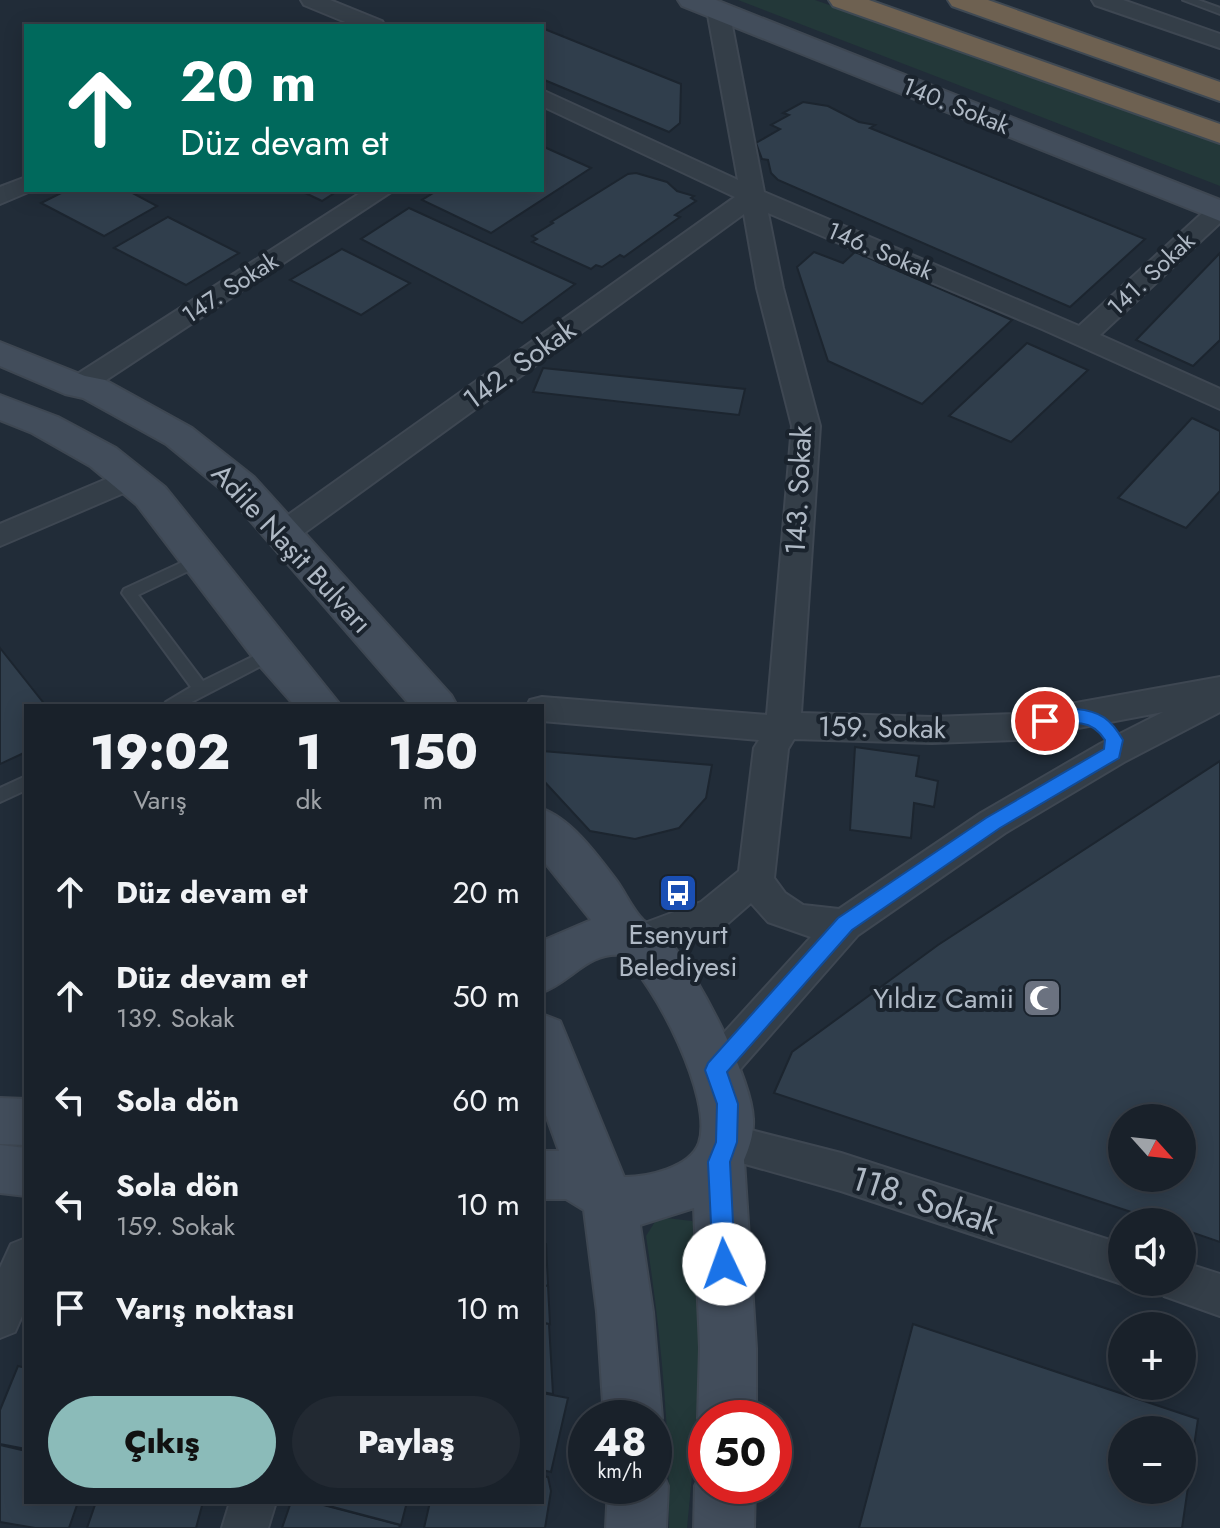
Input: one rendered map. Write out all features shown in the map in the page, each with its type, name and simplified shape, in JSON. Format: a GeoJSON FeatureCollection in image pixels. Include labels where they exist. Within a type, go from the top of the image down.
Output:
{"type":"FeatureCollection","features":[{"type":"Feature","properties":{"kind":"highway"},"geometry":{"type":"LineString","coordinates":[[843,0],[1220,134]]}},
{"type":"Feature","properties":{"kind":"highway"},"geometry":{"type":"LineString","coordinates":[[897,0],[1220,119]]}},
{"type":"Feature","properties":{"kind":"highway"},"geometry":{"type":"LineString","coordinates":[[962,0],[1220,92]]}},
{"type":"Feature","properties":{"kind":"highway"},"geometry":{"type":"LineString","coordinates":[[1017,0],[1220,72]]}},
{"type":"Feature","properties":{"kind":"main road","name":"140. Sokak"},"geometry":{"type":"LineString","coordinates":[[705,5],[1220,211]]}},
{"type":"Feature","properties":{"kind":"main road","name":"Adile Naşit Bulvarı"},"geometry":{"type":"LineString","coordinates":[[0,353],[78,386],[92,388],[179,436],[241,486],[285,532],[434,704]]}},
{"type":"Feature","properties":{"kind":"main road"},"geometry":{"type":"LineString","coordinates":[[0,406],[45,425],[103,457],[151,496],[273,653],[318,704]]}},
{"type":"Feature","properties":{"kind":"main road"},"geometry":{"type":"LineString","coordinates":[[544,829],[599,893],[632,938],[658,962],[708,1051],[728,1104],[723,1152],[727,1400]]}},
{"type":"Feature","properties":{"kind":"main road"},"geometry":{"type":"LineString","coordinates":[[544,970],[557,956],[610,935],[632,938]]}},
{"type":"Feature","properties":{"kind":"main road"},"geometry":{"type":"LineString","coordinates":[[544,1041],[604,1195],[625,1312],[632,1400]]}},
{"type":"Feature","properties":{"kind":"main road"},"geometry":{"type":"LineString","coordinates":[[0,1121],[24,1122]]}},
{"type":"Feature","properties":{"kind":"main road"},"geometry":{"type":"LineString","coordinates":[[544,1175],[571,1175],[624,1204],[675,1191],[708,1174],[723,1152]]}},
{"type":"Feature","properties":{"kind":"main road"},"geometry":{"type":"LineString","coordinates":[[0,1169],[24,1172]]}},
{"type":"Feature","properties":{"kind":"main road"},"geometry":{"type":"LineString","coordinates":[[636,1528],[637,1504]]}},
{"type":"Feature","properties":{"kind":"main road"},"geometry":{"type":"LineString","coordinates":[[724,1528],[725,1504]]}},
{"type":"Feature","properties":{"kind":"street"},"geometry":{"type":"LineString","coordinates":[[312,0],[343,21],[374,16]]}},
{"type":"Feature","properties":{"kind":"street"},"geometry":{"type":"LineString","coordinates":[[1103,0],[1220,41]]}},
{"type":"Feature","properties":{"kind":"street","name":"143. Sokak"},"geometry":{"type":"LineString","coordinates":[[705,5],[753,196],[770,288],[806,426],[783,729],[771,748],[756,878]]}},
{"type":"Feature","properties":{"kind":"street","name":"146. Sokak"},"geometry":{"type":"LineString","coordinates":[[544,99],[753,196],[1082,337],[1220,400]]}},
{"type":"Feature","properties":{"kind":"street"},"geometry":{"type":"LineString","coordinates":[[0,197],[24,185]]}},
{"type":"Feature","properties":{"kind":"street","name":"147. Sokak"},"geometry":{"type":"LineString","coordinates":[[78,386],[379,192]]}},
{"type":"Feature","properties":{"kind":"street","name":"142. Sokak"},"geometry":{"type":"LineString","coordinates":[[285,532],[753,196]]}},
{"type":"Feature","properties":{"kind":"street","name":"141. Sokak"},"geometry":{"type":"LineString","coordinates":[[1082,337],[1220,211]]}},
{"type":"Feature","properties":{"kind":"street"},"geometry":{"type":"LineString","coordinates":[[0,536],[130,479]]}},
{"type":"Feature","properties":{"kind":"street","name":"159. Sokak"},"geometry":{"type":"LineString","coordinates":[[544,709],[783,729],[803,725],[932,730],[1015,727],[1220,689]]}},
{"type":"Feature","properties":{"kind":"street"},"geometry":{"type":"LineString","coordinates":[[715,1070],[845,924],[993,823],[1112,753],[1220,697]]}},
{"type":"Feature","properties":{"kind":"street"},"geometry":{"type":"LineString","coordinates":[[1076,715],[1092,717],[1106,727],[1114,740],[1112,753]]}},
{"type":"Feature","properties":{"kind":"street"},"geometry":{"type":"LineString","coordinates":[[632,938],[714,913],[756,878],[764,897],[784,914],[805,923],[845,924]]}},
{"type":"Feature","properties":{"kind":"street","name":"118. Sokak"},"geometry":{"type":"LineString","coordinates":[[723,1152],[841,1172],[1108,1259]]}},
{"type":"Feature","properties":{"kind":"street"},"geometry":{"type":"LineString","coordinates":[[0,1317],[24,1263]]}},
{"type":"Feature","properties":{"kind":"street"},"geometry":{"type":"LineString","coordinates":[[1196,1287],[1220,1295]]}},
{"type":"Feature","properties":{"kind":"street"},"geometry":{"type":"LineString","coordinates":[[245,1528],[252,1504]]}},
{"type":"Feature","properties":{"kind":"lane"},"geometry":{"type":"LineString","coordinates":[[1188,0],[1220,11]]}},
{"type":"Feature","properties":{"kind":"lane"},"geometry":{"type":"LineString","coordinates":[[200,559],[129,593],[201,689]]}},
{"type":"Feature","properties":{"kind":"lane"},"geometry":{"type":"LineString","coordinates":[[175,704],[273,653]]}},
{"type":"Feature","properties":{"kind":"lane"},"geometry":{"type":"LineString","coordinates":[[0,796],[24,783]]}},
{"type":"Feature","properties":{"kind":"green space"},"geometry":{"type":"Polygon","coordinates":[[[738,0],[815,0],[1220,143],[1220,186],[738,0]]]}},
{"type":"Feature","properties":{"kind":"green space"},"geometry":{"type":"Polygon","coordinates":[[[658,1217],[692,1221],[701,1235],[701,1382],[699,1400],[688,1400],[687,1528],[669,1528],[669,1504],[672,1504],[672,1400],[665,1400],[646,1236],[658,1217]]]}},
{"type":"Feature","properties":{"kind":"building"},"geometry":{"type":"Polygon","coordinates":[[[544,29],[681,84],[680,123],[669,132],[544,80],[544,29]]]}},
{"type":"Feature","properties":{"kind":"building"},"geometry":{"type":"Polygon","coordinates":[[[803,102],[828,106],[859,122],[875,125],[870,128],[1145,239],[1070,307],[778,180],[771,173],[768,160],[762,159],[756,143],[780,129],[771,125],[789,115],[783,113],[803,102]]]}},
{"type":"Feature","properties":{"kind":"building"},"geometry":{"type":"Polygon","coordinates":[[[544,147],[591,168],[491,233],[422,200],[435,192],[544,192],[544,147]]]}},
{"type":"Feature","properties":{"kind":"building"},"geometry":{"type":"Polygon","coordinates":[[[636,173],[667,182],[677,191],[694,196],[691,198],[696,201],[675,215],[680,217],[624,257],[620,255],[602,267],[596,265],[591,269],[532,242],[537,239],[532,236],[551,222],[628,174],[636,173]]]}},
{"type":"Feature","properties":{"kind":"building"},"geometry":{"type":"Polygon","coordinates":[[[63,192],[131,192],[157,206],[104,236],[41,203],[63,192]]]}},
{"type":"Feature","properties":{"kind":"building"},"geometry":{"type":"Polygon","coordinates":[[[303,192],[336,192],[322,201],[303,192]]]}},
{"type":"Feature","properties":{"kind":"building"},"geometry":{"type":"Polygon","coordinates":[[[409,208],[575,284],[522,323],[361,239],[409,208]]]}},
{"type":"Feature","properties":{"kind":"building"},"geometry":{"type":"Polygon","coordinates":[[[168,217],[239,253],[186,285],[114,248],[168,217]]]}},
{"type":"Feature","properties":{"kind":"building"},"geometry":{"type":"Polygon","coordinates":[[[342,249],[410,283],[361,315],[290,280],[342,249]]]}},
{"type":"Feature","properties":{"kind":"building"},"geometry":{"type":"Polygon","coordinates":[[[814,252],[843,263],[855,252],[1012,320],[922,404],[828,361],[797,267],[814,252]]]}},
{"type":"Feature","properties":{"kind":"building"},"geometry":{"type":"Polygon","coordinates":[[[1220,253],[1220,340],[1193,366],[1136,340],[1220,253]]]}},
{"type":"Feature","properties":{"kind":"building"},"geometry":{"type":"Polygon","coordinates":[[[1027,343],[1088,370],[1011,442],[949,416],[1027,343]]]}},
{"type":"Feature","properties":{"kind":"building"},"geometry":{"type":"Polygon","coordinates":[[[543,368],[745,389],[739,415],[533,392],[543,368]]]}},
{"type":"Feature","properties":{"kind":"building"},"geometry":{"type":"Polygon","coordinates":[[[1192,418],[1220,431],[1220,491],[1186,528],[1118,498],[1192,418]]]}},
{"type":"Feature","properties":{"kind":"building"},"geometry":{"type":"Polygon","coordinates":[[[0,648],[44,704],[24,704],[24,753],[0,764],[0,648]]]}},
{"type":"Feature","properties":{"kind":"building"},"geometry":{"type":"Polygon","coordinates":[[[855,747],[919,756],[916,776],[938,781],[934,807],[914,803],[911,838],[850,830],[855,747]]]}},
{"type":"Feature","properties":{"kind":"building"},"geometry":{"type":"Polygon","coordinates":[[[544,751],[712,765],[706,798],[679,828],[635,839],[590,831],[544,781],[544,751]]]}},
{"type":"Feature","properties":{"kind":"building","name":"Yıldız Camii"},"geometry":{"type":"Polygon","coordinates":[[[1220,761],[1220,1242],[1196,1234],[1196,1208],[1119,1208],[774,1093],[792,1052],[938,945],[1220,761]]]}},
{"type":"Feature","properties":{"kind":"building"},"geometry":{"type":"Polygon","coordinates":[[[544,1244],[546,1244],[548,1286],[544,1285],[544,1244]]]}},
{"type":"Feature","properties":{"kind":"building"},"geometry":{"type":"Polygon","coordinates":[[[544,1285],[548,1286],[550,1324],[544,1323],[544,1285]]]}},
{"type":"Feature","properties":{"kind":"building"},"geometry":{"type":"Polygon","coordinates":[[[544,1323],[549,1324],[553,1394],[544,1392],[544,1323]]]}},
{"type":"Feature","properties":{"kind":"building"},"geometry":{"type":"Polygon","coordinates":[[[913,1324],[1108,1389],[1108,1400],[1141,1400],[1189,1416],[1108,1416],[1108,1504],[1186,1504],[1182,1528],[859,1528],[913,1324]]]}},
{"type":"Feature","properties":{"kind":"building"},"geometry":{"type":"Polygon","coordinates":[[[18,1366],[24,1368],[24,1449],[0,1444],[0,1410],[18,1366]]]}},
{"type":"Feature","properties":{"kind":"building"},"geometry":{"type":"Polygon","coordinates":[[[544,1393],[568,1398],[551,1472],[544,1470],[544,1393]]]}},
{"type":"Feature","properties":{"kind":"building"},"geometry":{"type":"Polygon","coordinates":[[[0,1445],[24,1451],[24,1504],[77,1504],[69,1528],[35,1528],[0,1522],[0,1445]]]}},
{"type":"Feature","properties":{"kind":"building"},"geometry":{"type":"Polygon","coordinates":[[[544,1476],[548,1477],[551,1491],[545,1528],[424,1528],[430,1504],[544,1504],[544,1476]]]}},
{"type":"Feature","properties":{"kind":"building"},"geometry":{"type":"Polygon","coordinates":[[[95,1504],[202,1504],[196,1528],[87,1528],[95,1504]]]}},
{"type":"Feature","properties":{"kind":"building"},"geometry":{"type":"Polygon","coordinates":[[[290,1504],[320,1504],[400,1525],[399,1528],[282,1528],[290,1504]]]}},
{"type":"Feature","properties":{"kind":"building"},"geometry":{"type":"Polygon","coordinates":[[[322,1504],[406,1504],[401,1525],[322,1504]]]}},
{"type":"Feature","properties":{"kind":"place","name":"Esenyurt Belediyesi"},"geometry":{"type":"Point","coordinates":[678,893]}},
{"type":"Feature","properties":{"kind":"place","name":"Yıldız Camii"},"geometry":{"type":"Point","coordinates":[1042,998]}},
{"type":"Feature","properties":{"kind":"route"},"geometry":{"type":"LineString","coordinates":[[724,1264],[719,1162],[727,1142],[728,1104],[715,1070],[845,924],[993,823],[1112,753],[1114,740],[1106,727],[1092,717],[1076,715],[1045,721]]}}]}
